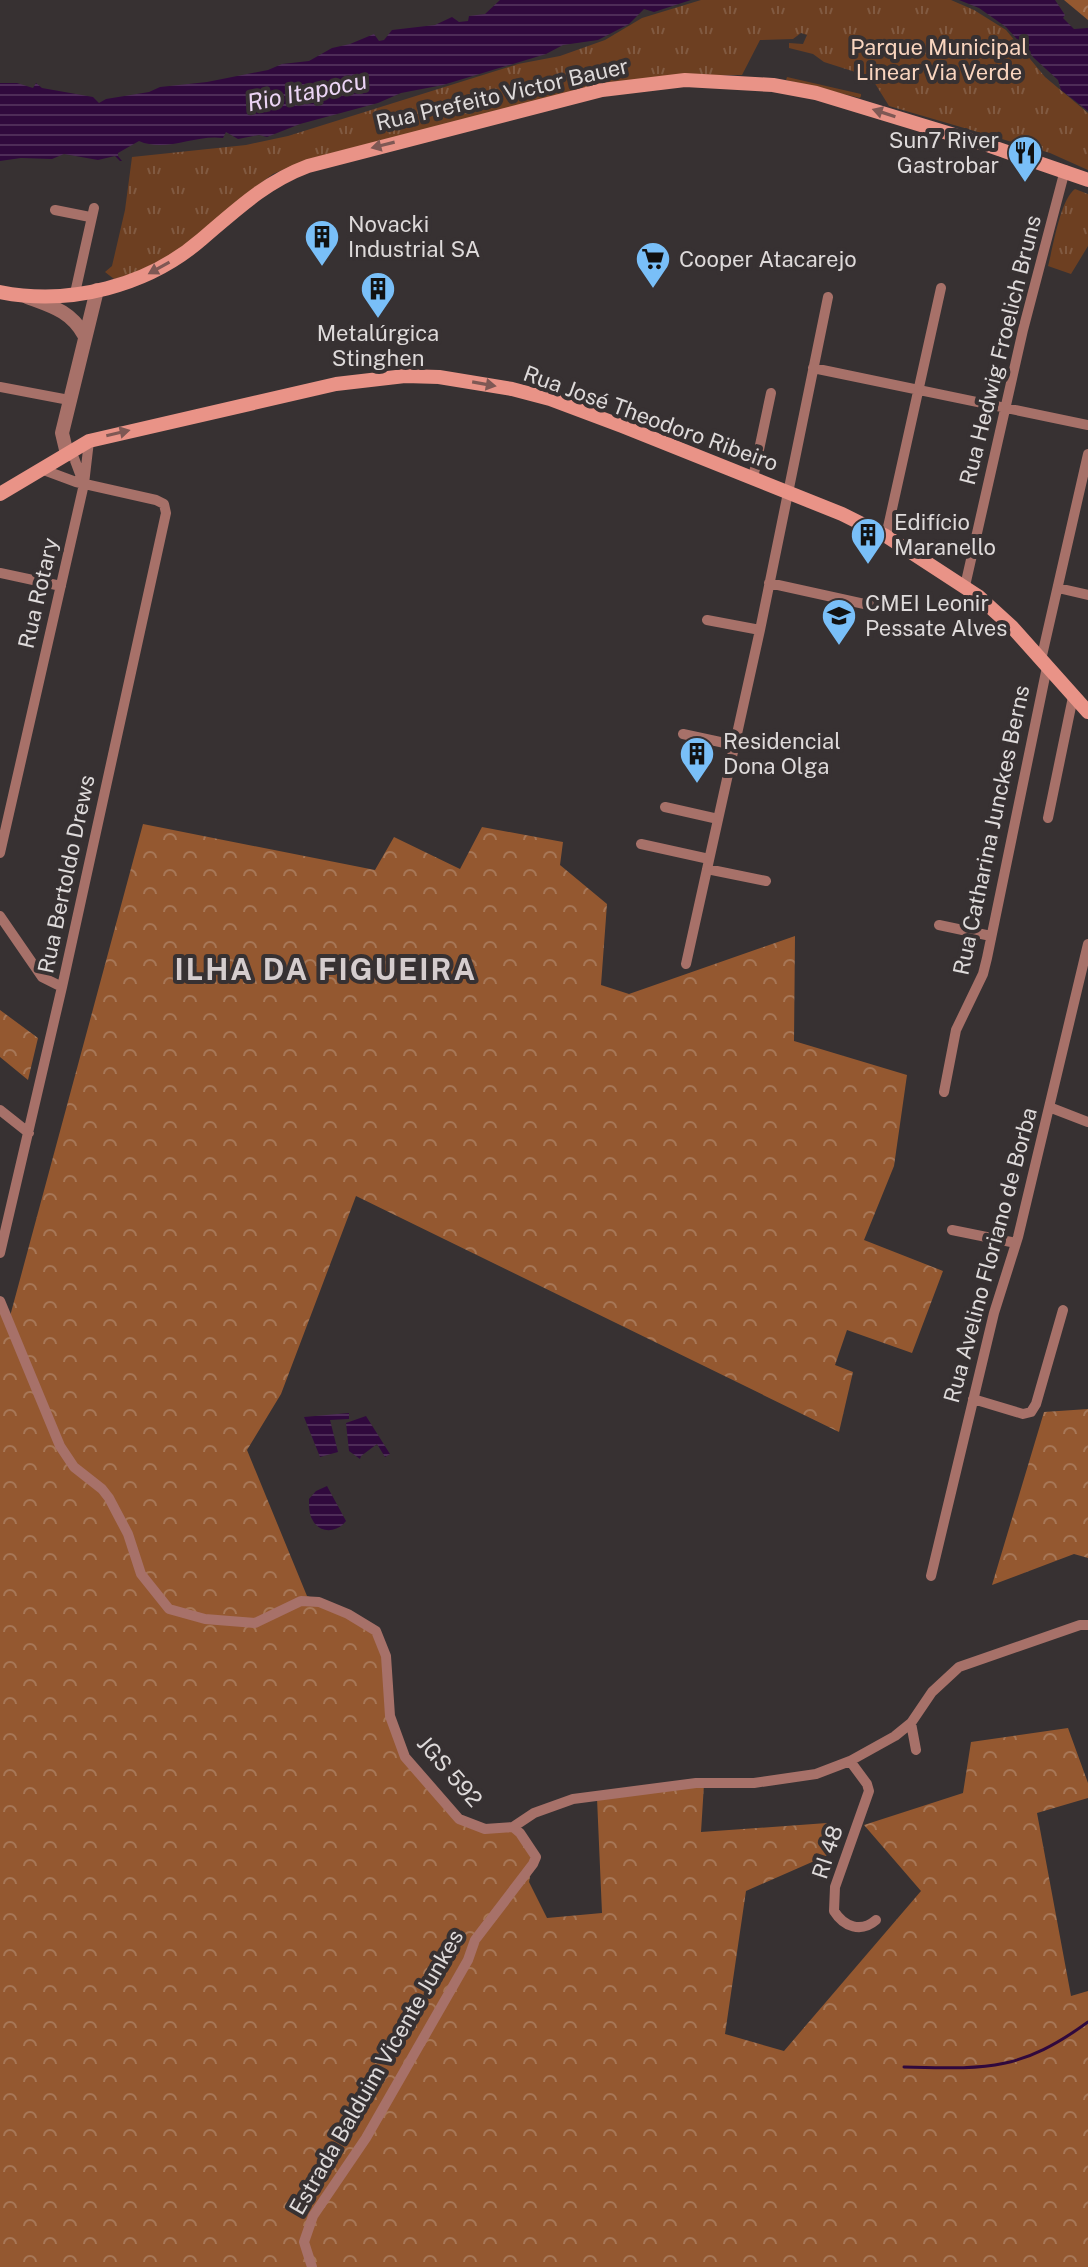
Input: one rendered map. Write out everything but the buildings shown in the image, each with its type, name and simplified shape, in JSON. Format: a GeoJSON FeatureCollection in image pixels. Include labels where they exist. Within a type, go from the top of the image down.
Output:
{"type":"FeatureCollection","features":[{"type":"Feature","properties":{"kind":"main road","name":"Rua Prefeito Victor Bauer"},"geometry":{"type":"LineString","coordinates":[[0,292],[26,297],[75,293],[135,280],[161,268],[202,239],[252,195],[308,166],[602,90],[653,82],[717,81],[790,87],[870,108],[1088,180]]}},
{"type":"Feature","properties":{"kind":"main road","name":"Rua José Theodoro Ribeiro"},"geometry":{"type":"LineString","coordinates":[[0,494],[89,441],[336,384],[405,376],[439,377],[512,389],[550,399],[753,478],[842,514],[886,536],[965,586],[1012,627],[1088,712]]}},
{"type":"Feature","properties":{"kind":"street","name":"Rua Hedwig Froelich Bruns"},"geometry":{"type":"LineString","coordinates":[[965,586],[1005,408],[1065,170]]}},
{"type":"Feature","properties":{"kind":"street"},"geometry":{"type":"LineString","coordinates":[[55,210],[92,212],[75,293]]}},
{"type":"Feature","properties":{"kind":"street"},"geometry":{"type":"LineString","coordinates":[[886,536],[941,288]]}},
{"type":"Feature","properties":{"kind":"street"},"geometry":{"type":"LineString","coordinates":[[84,484],[74,458],[67,454],[62,433],[97,290]]}},
{"type":"Feature","properties":{"kind":"street"},"geometry":{"type":"LineString","coordinates":[[26,297],[66,312],[74,318],[84,335]]}},
{"type":"Feature","properties":{"kind":"street"},"geometry":{"type":"LineString","coordinates":[[686,964],[760,630],[828,297]]}},
{"type":"Feature","properties":{"kind":"street"},"geometry":{"type":"LineString","coordinates":[[813,368],[1088,425]]}},
{"type":"Feature","properties":{"kind":"street"},"geometry":{"type":"LineString","coordinates":[[0,387],[69,400]]}},
{"type":"Feature","properties":{"kind":"street"},"geometry":{"type":"LineString","coordinates":[[753,478],[771,393]]}},
{"type":"Feature","properties":{"kind":"street","name":"Rua Rotary"},"geometry":{"type":"LineString","coordinates":[[0,853],[84,484],[89,441]]}},
{"type":"Feature","properties":{"kind":"street","name":"Rua Catharina Junckes Berns"},"geometry":{"type":"LineString","coordinates":[[944,1092],[956,1030],[983,974],[1058,588],[1083,498],[1088,454]]}},
{"type":"Feature","properties":{"kind":"street"},"geometry":{"type":"LineString","coordinates":[[41,469],[84,484]]}},
{"type":"Feature","properties":{"kind":"street","name":"Rua Bertoldo Drews"},"geometry":{"type":"LineString","coordinates":[[0,1253],[166,513],[164,504],[84,484]]}},
{"type":"Feature","properties":{"kind":"street"},"geometry":{"type":"LineString","coordinates":[[0,573],[61,586]]}},
{"type":"Feature","properties":{"kind":"street"},"geometry":{"type":"LineString","coordinates":[[769,583],[878,607]]}},
{"type":"Feature","properties":{"kind":"street"},"geometry":{"type":"LineString","coordinates":[[1058,588],[1088,595]]}},
{"type":"Feature","properties":{"kind":"street"},"geometry":{"type":"LineString","coordinates":[[707,620],[760,630]]}},
{"type":"Feature","properties":{"kind":"street"},"geometry":{"type":"LineString","coordinates":[[1048,818],[1073,697]]}},
{"type":"Feature","properties":{"kind":"street"},"geometry":{"type":"LineString","coordinates":[[683,734],[734,745]]}},
{"type":"Feature","properties":{"kind":"street"},"geometry":{"type":"LineString","coordinates":[[665,807],[718,819]]}},
{"type":"Feature","properties":{"kind":"street"},"geometry":{"type":"LineString","coordinates":[[641,844],[766,881]]}},
{"type":"Feature","properties":{"kind":"street"},"geometry":{"type":"LineString","coordinates":[[0,916],[42,977],[62,987]]}},
{"type":"Feature","properties":{"kind":"street"},"geometry":{"type":"LineString","coordinates":[[939,925],[991,936]]}},
{"type":"Feature","properties":{"kind":"street","name":"Rua Avelino Floriano de Borba"},"geometry":{"type":"LineString","coordinates":[[931,1576],[998,1294],[1016,1243],[1088,944]]}},
{"type":"Feature","properties":{"kind":"street"},"geometry":{"type":"LineString","coordinates":[[1049,1107],[1088,1122]]}},
{"type":"Feature","properties":{"kind":"street"},"geometry":{"type":"LineString","coordinates":[[0,1110],[29,1133]]}},
{"type":"Feature","properties":{"kind":"street"},"geometry":{"type":"LineString","coordinates":[[952,1230],[1016,1243]]}},
{"type":"Feature","properties":{"kind":"street","name":"JGS 592"},"geometry":{"type":"LineString","coordinates":[[0,1301],[60,1446],[74,1467],[109,1498],[128,1534],[141,1574],[169,1609],[205,1619],[255,1623],[301,1601],[319,1602],[348,1614],[376,1631],[386,1656],[390,1716],[405,1757],[459,1819],[485,1829],[513,1827]]}},
{"type":"Feature","properties":{"kind":"street"},"geometry":{"type":"LineString","coordinates":[[973,1399],[1023,1414],[1031,1412],[1063,1310]]}},
{"type":"Feature","properties":{"kind":"street"},"geometry":{"type":"LineString","coordinates":[[513,1827],[534,1813],[573,1799],[696,1783],[754,1783],[816,1774],[850,1761],[895,1736],[911,1723],[932,1692],[959,1667],[1080,1625],[1088,1625]]}},
{"type":"Feature","properties":{"kind":"street"},"geometry":{"type":"LineString","coordinates":[[911,1723],[916,1750]]}},
{"type":"Feature","properties":{"kind":"street","name":"RI 48"},"geometry":{"type":"LineString","coordinates":[[850,1761],[869,1791],[835,1887],[834,1911],[846,1925],[859,1928],[868,1927],[876,1920]]}},
{"type":"Feature","properties":{"kind":"street","name":"Estrada Balduim Vicente Junkes"},"geometry":{"type":"LineString","coordinates":[[312,2267],[304,2242],[313,2216],[366,2138],[468,1960],[475,1940],[533,1864],[536,1857],[513,1827]]}},
{"type":"Feature","properties":{"kind":"green space","name":"Parque Municipal Linear Via Verde"},"geometry":{"type":"Polygon","coordinates":[[[701,0],[951,0],[974,10],[1006,30],[1045,77],[1088,113],[1088,170],[1050,153],[889,106],[871,77],[789,48],[789,43],[803,44],[807,35],[801,33],[793,39],[760,40],[742,75],[683,75],[450,123],[309,159],[273,174],[182,249],[135,273],[114,279],[105,272],[112,266],[125,210],[132,157],[246,145],[288,136],[518,64],[560,56],[605,40],[642,18],[701,0]]]}},
{"type":"Feature","properties":{"kind":"green space"},"geometry":{"type":"Polygon","coordinates":[[[1064,0],[1088,0],[1088,20],[1064,0]]]}},
{"type":"Feature","properties":{"kind":"green space"},"geometry":{"type":"Polygon","coordinates":[[[787,77],[861,94],[861,96],[786,80],[787,77]]]}},
{"type":"Feature","properties":{"kind":"green space"},"geometry":{"type":"Polygon","coordinates":[[[1075,189],[1088,194],[1088,246],[1071,274],[1048,266],[1061,213],[1075,189]]]}},
{"type":"Feature","properties":{"kind":"green space"},"geometry":{"type":"Polygon","coordinates":[[[143,824],[375,870],[394,837],[460,869],[482,827],[563,842],[560,865],[607,904],[601,985],[629,994],[795,936],[794,1041],[907,1075],[894,1166],[864,1240],[943,1271],[912,1353],[847,1330],[835,1365],[853,1372],[839,1432],[356,1196],[281,1394],[247,1450],[307,1596],[336,1606],[378,1634],[401,1757],[458,1822],[517,1828],[534,1856],[529,1882],[547,1918],[602,1913],[597,1798],[704,1784],[701,1832],[827,1823],[828,1855],[746,1891],[725,2034],[784,2051],[921,1891],[864,1825],[963,1793],[971,1742],[1068,1728],[1088,1783],[1088,1798],[1037,1813],[1071,1996],[1088,1991],[1088,2267],[0,2267],[0,1304],[9,1320],[143,824]]]}},
{"type":"Feature","properties":{"kind":"green space"},"geometry":{"type":"Polygon","coordinates":[[[0,1010],[38,1038],[28,1080],[0,1057],[0,1010]]]}},
{"type":"Feature","properties":{"kind":"green space"},"geometry":{"type":"Polygon","coordinates":[[[1088,1409],[1088,1558],[1074,1554],[992,1585],[1044,1412],[1088,1409]]]}},
{"type":"Feature","properties":{"kind":"water","name":"Rio Itapocu"},"geometry":{"type":"Polygon","coordinates":[[[500,0],[691,0],[654,12],[644,9],[629,24],[598,40],[563,45],[546,54],[443,85],[401,93],[267,137],[259,135],[238,139],[226,132],[223,138],[170,144],[139,141],[118,153],[122,161],[115,156],[98,160],[64,154],[52,159],[0,161],[0,83],[17,83],[33,88],[36,83],[42,88],[93,97],[99,103],[160,87],[207,82],[268,70],[282,64],[309,61],[332,48],[374,34],[379,41],[384,40],[392,30],[435,25],[452,17],[459,22],[468,21],[469,16],[485,14],[500,0]]]}},
{"type":"Feature","properties":{"kind":"water"},"geometry":{"type":"Polygon","coordinates":[[[959,0],[1055,0],[1065,15],[1063,18],[1074,29],[1088,28],[1088,111],[1061,90],[1058,80],[1006,27],[979,8],[959,0]]]}},
{"type":"Feature","properties":{"kind":"water"},"geometry":{"type":"Polygon","coordinates":[[[349,1413],[349,1419],[330,1420],[338,1452],[320,1457],[304,1417],[349,1413]]]}},
{"type":"Feature","properties":{"kind":"water"},"geometry":{"type":"Polygon","coordinates":[[[366,1416],[390,1454],[385,1457],[377,1444],[360,1459],[349,1451],[346,1423],[366,1416]]]}},
{"type":"Feature","properties":{"kind":"water"},"geometry":{"type":"Polygon","coordinates":[[[327,1486],[346,1521],[333,1530],[319,1527],[310,1514],[309,1499],[327,1486]]]}},
{"type":"Feature","properties":{"kind":"waterway"},"geometry":{"type":"LineString","coordinates":[[904,2067],[958,2068],[1001,2064],[1042,2050],[1088,2022]]}},
{"type":"Feature","properties":{"kind":"place","name":"Sun7 River Gastrobar"},"geometry":{"type":"Point","coordinates":[1025,184]}},
{"type":"Feature","properties":{"kind":"place","name":"Novacki Industrial SA"},"geometry":{"type":"Point","coordinates":[322,268]}},
{"type":"Feature","properties":{"kind":"place","name":"Cooper Atacarejo"},"geometry":{"type":"Point","coordinates":[653,290]}},
{"type":"Feature","properties":{"kind":"place","name":"Metalúrgica Stinghen"},"geometry":{"type":"Point","coordinates":[378,320]}},
{"type":"Feature","properties":{"kind":"place","name":"Edifício Maranello"},"geometry":{"type":"Point","coordinates":[868,566]}},
{"type":"Feature","properties":{"kind":"place","name":"CMEI Leonir Pessate Alves"},"geometry":{"type":"Point","coordinates":[839,647]}},
{"type":"Feature","properties":{"kind":"place","name":"Residencial Dona Olga"},"geometry":{"type":"Point","coordinates":[697,785]}},
{"type":"Feature","properties":{"kind":"district","name":"ILHA DA FIGUEIRA"},"geometry":{"type":"Point","coordinates":[326,970]}}]}
